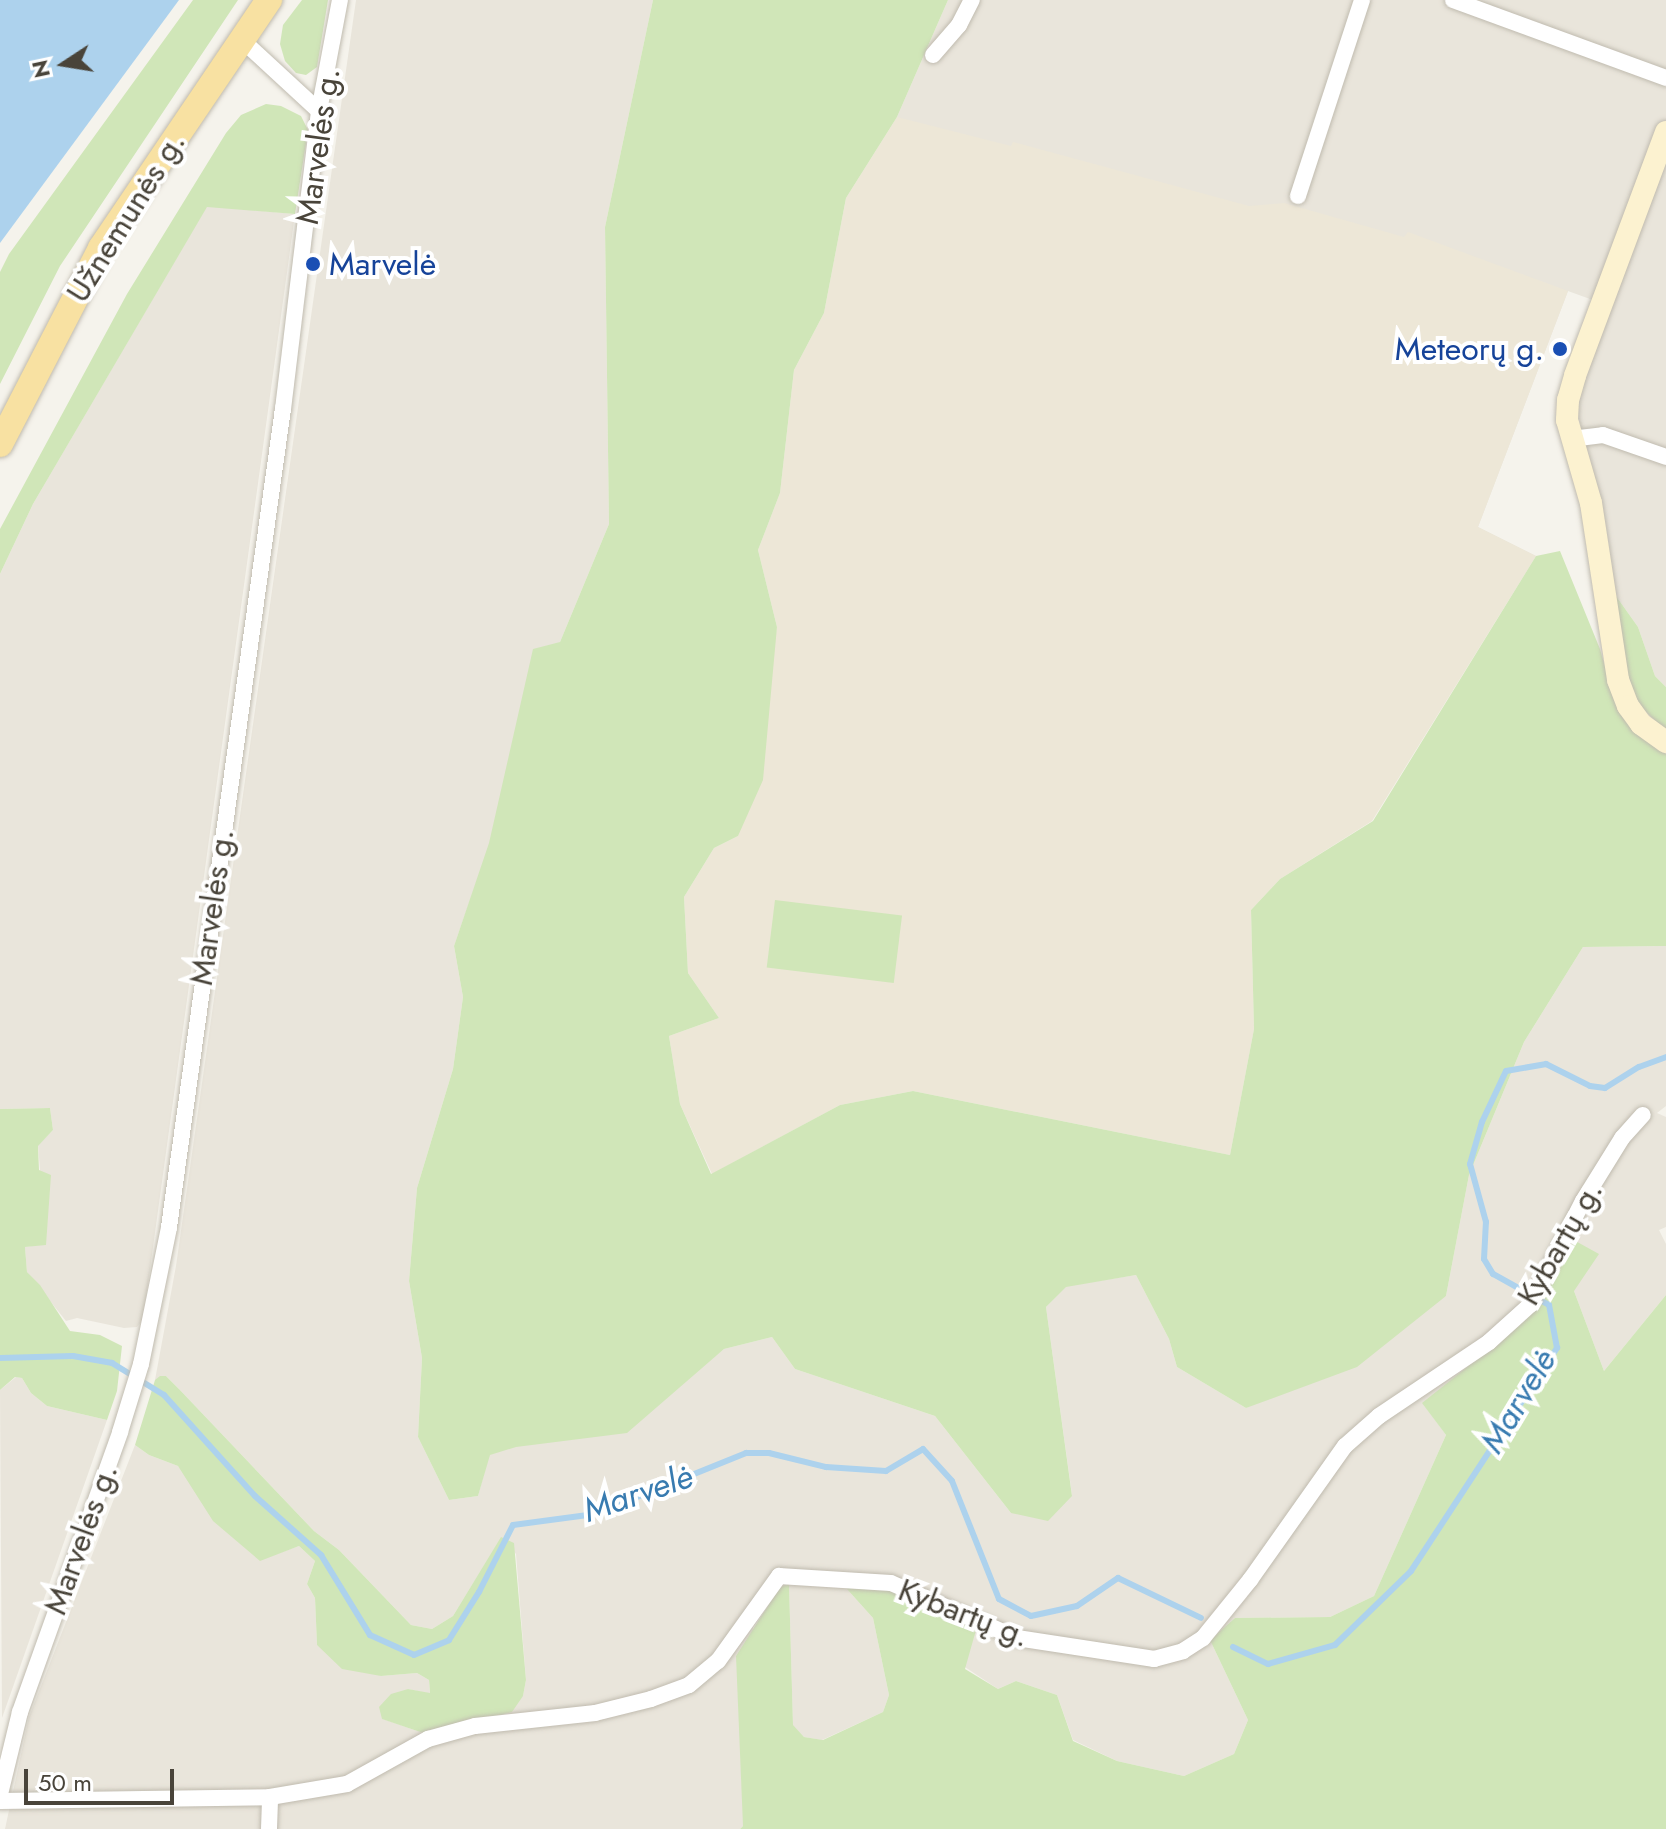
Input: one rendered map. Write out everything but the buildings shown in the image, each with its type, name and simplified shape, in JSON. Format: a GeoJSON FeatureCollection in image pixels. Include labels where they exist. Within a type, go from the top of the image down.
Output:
{"type":"FeatureCollection","features":[{"type":"Feature","properties":{"kind":"main road","name":"Užnemunės g."},"geometry":{"type":"LineString","coordinates":[[0,444],[101,248],[269,0]]}},
{"type":"Feature","properties":{"kind":"street","name":"Marvelės g."},"geometry":{"type":"LineString","coordinates":[[0,1794],[20,1712],[141,1364],[169,1227],[287,378],[319,111],[340,0]]}},
{"type":"Feature","properties":{"kind":"street"},"geometry":{"type":"LineString","coordinates":[[933,55],[959,25],[972,0]]}},
{"type":"Feature","properties":{"kind":"street"},"geometry":{"type":"LineString","coordinates":[[1298,196],[1362,0]]}},
{"type":"Feature","properties":{"kind":"street"},"geometry":{"type":"LineString","coordinates":[[1453,0],[1666,78]]}},
{"type":"Feature","properties":{"kind":"street"},"geometry":{"type":"LineString","coordinates":[[241,39],[319,111]]}},
{"type":"Feature","properties":{"kind":"street"},"geometry":{"type":"LineString","coordinates":[[1666,132],[1568,400],[1571,439],[1591,503],[1618,680],[1628,706],[1641,724],[1666,742]]}},
{"type":"Feature","properties":{"kind":"street"},"geometry":{"type":"LineString","coordinates":[[1571,439],[1603,435],[1666,457]]}},
{"type":"Feature","properties":{"kind":"street","name":"Kybartų g."},"geometry":{"type":"LineString","coordinates":[[0,1801],[270,1797],[347,1784],[428,1739],[475,1726],[595,1713],[689,1685],[718,1661],[779,1576],[891,1583],[1017,1638],[1154,1659],[1183,1651],[1203,1638],[1250,1580],[1345,1446],[1379,1416],[1489,1342],[1530,1305],[1583,1201],[1622,1138],[1643,1115]]}},
{"type":"Feature","properties":{"kind":"street"},"geometry":{"type":"LineString","coordinates":[[269,1829],[270,1797]]}},
{"type":"Feature","properties":{"kind":"shaded area"},"geometry":{"type":"Polygon","coordinates":[[[356,0],[653,0],[605,227],[609,524],[560,642],[454,946],[463,997],[453,1069],[417,1188],[409,1281],[422,1358],[418,1437],[449,1500],[478,1496],[489,1455],[678,1386],[724,1349],[772,1337],[795,1369],[935,1416],[1011,1513],[1072,1495],[1046,1307],[1066,1286],[1136,1275],[1169,1339],[1177,1367],[1246,1408],[1446,1296],[1469,1175],[1524,1042],[1583,947],[1666,946],[1666,1106],[1657,1113],[1666,1117],[1666,1227],[1659,1230],[1666,1244],[1666,1295],[1604,1371],[1574,1291],[1570,1238],[1520,1325],[1423,1403],[1446,1435],[1374,1596],[1330,1617],[1235,1618],[1210,1640],[1248,1720],[1234,1754],[1184,1776],[1117,1761],[1073,1740],[1057,1695],[1016,1681],[998,1689],[846,1588],[873,1618],[889,1695],[883,1712],[822,1740],[804,1737],[793,1726],[789,1585],[780,1587],[753,1627],[743,1826],[740,1829],[5,1829],[29,1717],[135,1445],[149,1455],[178,1466],[260,1560],[299,1546],[315,1561],[307,1584],[315,1598],[317,1645],[381,1676],[417,1673],[429,1680],[430,1694],[408,1689],[380,1707],[383,1719],[426,1734],[523,1696],[526,1680],[516,1554],[501,1538],[453,1616],[432,1629],[411,1625],[339,1550],[314,1531],[166,1376],[155,1380],[176,1266],[356,0]]]}},
{"type":"Feature","properties":{"kind":"shaded area"},"geometry":{"type":"Polygon","coordinates":[[[948,0],[1666,0],[1666,687],[1655,676],[1638,627],[1616,596],[1606,526],[1577,411],[1580,394],[1612,307],[1568,291],[1478,527],[1536,556],[719,1018],[897,117],[948,0]]]}},
{"type":"Feature","properties":{"kind":"shaded area"},"geometry":{"type":"Polygon","coordinates":[[[897,117],[1011,146],[1013,142],[1249,206],[1284,203],[1404,237],[1408,232],[1568,291],[1478,527],[1536,556],[1372,821],[1280,879],[1251,910],[1254,1029],[1230,1155],[913,1091],[840,1105],[712,1174],[680,1104],[669,1036],[719,1018],[688,973],[684,897],[714,848],[738,836],[777,627],[758,550],[780,493],[794,370],[824,313],[846,198],[897,117]]]}},
{"type":"Feature","properties":{"kind":"shaded area"},"geometry":{"type":"Polygon","coordinates":[[[207,206],[295,214],[143,1320],[137,1327],[124,1328],[77,1318],[66,1321],[27,1272],[25,1247],[46,1244],[38,1145],[53,1130],[50,1108],[0,1109],[0,574],[33,504],[207,206]]]}},
{"type":"Feature","properties":{"kind":"shaded area"},"geometry":{"type":"Polygon","coordinates":[[[16,1377],[22,1378],[31,1393],[47,1406],[107,1420],[2,1718],[0,1390],[16,1377]]]}},
{"type":"Feature","properties":{"kind":"green space"},"geometry":{"type":"Polygon","coordinates":[[[193,0],[238,0],[60,266],[0,384],[0,272],[9,254],[193,0]]]}},
{"type":"Feature","properties":{"kind":"green space"},"geometry":{"type":"Polygon","coordinates":[[[302,0],[328,0],[317,67],[306,75],[296,73],[285,61],[280,44],[283,25],[302,0]]]}},
{"type":"Feature","properties":{"kind":"green space"},"geometry":{"type":"Polygon","coordinates":[[[653,0],[948,0],[897,117],[846,198],[824,313],[794,370],[780,493],[758,550],[777,627],[763,780],[738,836],[714,848],[684,897],[688,973],[719,1018],[669,1036],[680,1104],[711,1174],[840,1105],[913,1091],[1230,1155],[1254,1029],[1251,910],[1280,879],[1373,821],[1536,556],[1560,551],[1600,649],[1616,705],[1639,735],[1666,754],[1666,946],[1583,947],[1524,1042],[1469,1175],[1446,1296],[1357,1367],[1246,1408],[1177,1367],[1169,1339],[1136,1275],[1066,1287],[1046,1307],[1072,1496],[1048,1521],[1011,1513],[935,1416],[795,1369],[772,1337],[724,1349],[627,1433],[516,1447],[490,1455],[478,1496],[449,1500],[418,1437],[422,1358],[409,1281],[417,1188],[453,1069],[463,997],[454,946],[489,843],[533,649],[560,642],[609,524],[605,227],[653,0]]]}},
{"type":"Feature","properties":{"kind":"green space"},"geometry":{"type":"Polygon","coordinates":[[[266,104],[281,106],[301,116],[308,130],[295,214],[207,207],[33,504],[0,574],[0,529],[127,294],[226,133],[241,115],[266,104]]]}},
{"type":"Feature","properties":{"kind":"green space"},"geometry":{"type":"Polygon","coordinates":[[[1616,596],[1638,627],[1655,676],[1666,687],[1666,731],[1637,703],[1628,679],[1616,596]]]}},
{"type":"Feature","properties":{"kind":"green space"},"geometry":{"type":"Polygon","coordinates":[[[775,900],[902,916],[894,983],[767,967],[775,900]]]}},
{"type":"Feature","properties":{"kind":"green space"},"geometry":{"type":"Polygon","coordinates":[[[50,1108],[53,1130],[38,1146],[39,1170],[51,1175],[46,1245],[25,1247],[27,1272],[40,1285],[70,1331],[100,1335],[122,1346],[117,1391],[107,1420],[47,1406],[31,1393],[22,1378],[15,1377],[0,1390],[0,1109],[50,1108]]]}},
{"type":"Feature","properties":{"kind":"green space"},"geometry":{"type":"Polygon","coordinates":[[[1570,1238],[1599,1254],[1574,1291],[1604,1371],[1666,1295],[1666,1829],[740,1829],[743,1826],[736,1656],[780,1587],[789,1584],[793,1725],[804,1737],[823,1740],[883,1712],[889,1695],[873,1618],[846,1588],[884,1589],[923,1600],[976,1630],[965,1669],[998,1689],[1016,1681],[1057,1695],[1073,1741],[1117,1761],[1184,1776],[1234,1754],[1248,1720],[1210,1640],[1235,1618],[1330,1617],[1374,1596],[1446,1435],[1422,1403],[1520,1325],[1570,1238]]]}},
{"type":"Feature","properties":{"kind":"green space"},"geometry":{"type":"Polygon","coordinates":[[[166,1376],[314,1531],[339,1550],[411,1625],[432,1629],[453,1616],[501,1537],[514,1543],[526,1680],[523,1696],[512,1712],[426,1734],[382,1719],[379,1707],[391,1694],[408,1689],[430,1693],[429,1680],[417,1673],[381,1676],[342,1669],[317,1645],[315,1598],[307,1584],[315,1561],[299,1546],[260,1561],[213,1521],[178,1466],[149,1455],[135,1445],[155,1380],[166,1376]]]}},
{"type":"Feature","properties":{"kind":"water"},"geometry":{"type":"Polygon","coordinates":[[[0,0],[179,0],[0,243],[0,0]]]}},
{"type":"Feature","properties":{"kind":"waterway","name":"Marvelė"},"geometry":{"type":"LineString","coordinates":[[1233,1647],[1268,1664],[1335,1645],[1411,1571],[1557,1348],[1549,1305],[1493,1274],[1484,1259],[1486,1222],[1470,1164],[1482,1122],[1506,1071],[1546,1064],[1590,1086],[1605,1088],[1639,1067],[1666,1057]]}},
{"type":"Feature","properties":{"kind":"waterway","name":"Marvelė"},"geometry":{"type":"LineString","coordinates":[[0,1358],[73,1356],[112,1363],[164,1395],[255,1496],[321,1555],[370,1635],[414,1655],[449,1640],[479,1592],[513,1525],[595,1514],[746,1453],[769,1453],[826,1467],[886,1471],[923,1449],[952,1481],[999,1599],[1031,1616],[1077,1606],[1118,1578],[1201,1618]]}},
{"type":"Feature","properties":{"kind":"place","name":"Marvelė"},"geometry":{"type":"Point","coordinates":[313,264]}},
{"type":"Feature","properties":{"kind":"place","name":"Meteorų g."},"geometry":{"type":"Point","coordinates":[1560,349]}}]}
